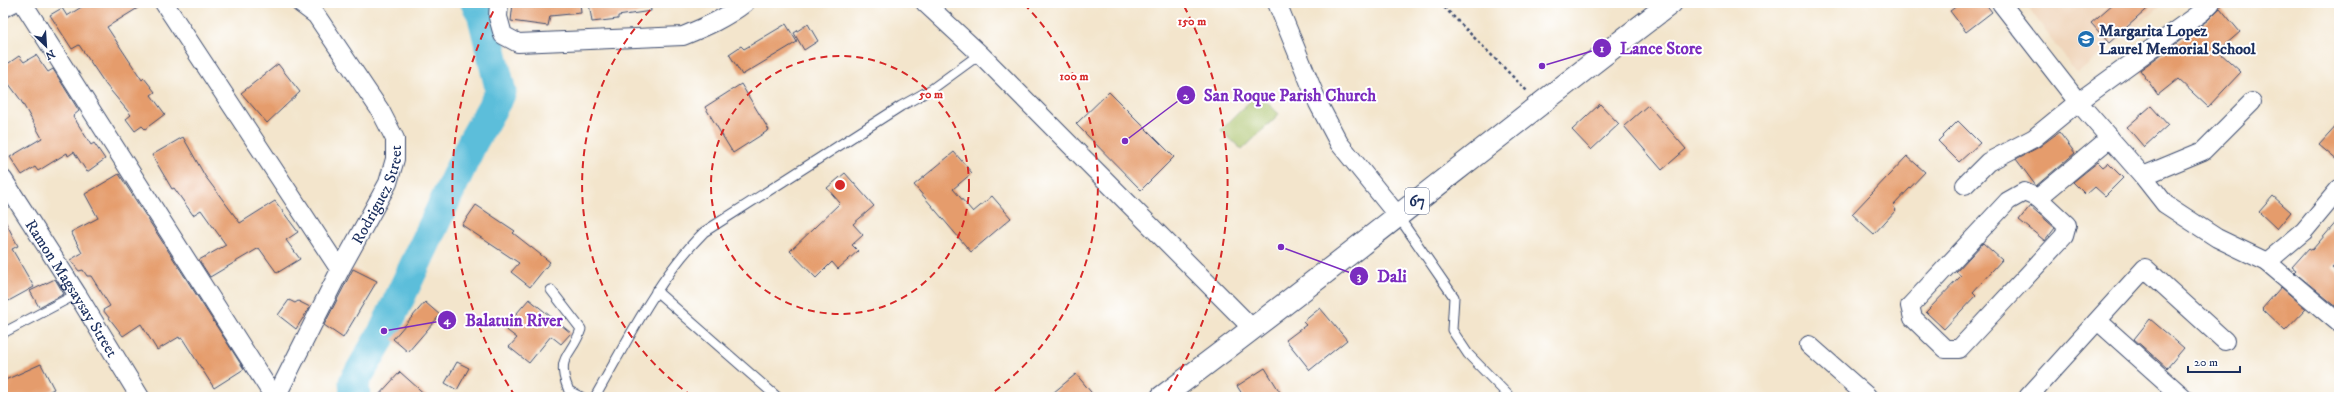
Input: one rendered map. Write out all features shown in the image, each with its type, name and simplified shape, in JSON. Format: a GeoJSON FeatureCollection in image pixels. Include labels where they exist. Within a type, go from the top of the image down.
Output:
{"type":"FeatureCollection","features":[{"type":"Feature","properties":{"kind":"main road","name":"67"},"geometry":{"type":"LineString","coordinates":[[1162,397],[1253,329],[1538,104],[1671,3]]}},
{"type":"Feature","properties":{"kind":"street"},"geometry":{"type":"LineString","coordinates":[[3,8],[13,3]]}},
{"type":"Feature","properties":{"kind":"street"},"geometry":{"type":"LineString","coordinates":[[23,3],[275,397]]}},
{"type":"Feature","properties":{"kind":"street"},"geometry":{"type":"LineString","coordinates":[[164,3],[340,270]]}},
{"type":"Feature","properties":{"kind":"street","name":"Rodriguez Street"},"geometry":{"type":"LineString","coordinates":[[275,397],[340,270],[388,183],[395,159],[395,139],[380,110],[316,15],[300,3]]}},
{"type":"Feature","properties":{"kind":"street"},"geometry":{"type":"LineString","coordinates":[[499,3],[498,17],[503,35],[518,43],[683,36],[707,27],[732,13],[744,3]]}},
{"type":"Feature","properties":{"kind":"street"},"geometry":{"type":"LineString","coordinates":[[925,3],[980,54],[1253,329]]}},
{"type":"Feature","properties":{"kind":"street"},"geometry":{"type":"LineString","coordinates":[[1277,3],[1318,103],[1339,143],[1398,216]]}},
{"type":"Feature","properties":{"kind":"street"},"geometry":{"type":"LineString","coordinates":[[2000,3],[2078,102],[2144,176],[2165,204],[2217,238],[2267,262],[2338,321]]}},
{"type":"Feature","properties":{"kind":"street"},"geometry":{"type":"LineString","coordinates":[[1966,185],[1988,162],[2034,138],[2078,102],[2202,12],[2211,3]]}},
{"type":"Feature","properties":{"kind":"street"},"geometry":{"type":"LineString","coordinates":[[2144,176],[2203,151],[2252,102]]}},
{"type":"Feature","properties":{"kind":"street"},"geometry":{"type":"LineString","coordinates":[[2038,198],[2110,138]]}},
{"type":"Feature","properties":{"kind":"street","name":"Ramon Magsaysay Street"},"geometry":{"type":"LineString","coordinates":[[3,179],[77,294],[140,397]]}},
{"type":"Feature","properties":{"kind":"street"},"geometry":{"type":"LineString","coordinates":[[2267,262],[2304,231],[2339,189]]}},
{"type":"Feature","properties":{"kind":"street"},"geometry":{"type":"LineString","coordinates":[[2024,192],[2038,198],[2067,225],[2064,236],[1958,349],[1945,349],[1912,318],[1910,306],[2008,201],[2024,192]]}},
{"type":"Feature","properties":{"kind":"street"},"geometry":{"type":"LineString","coordinates":[[2039,393],[2098,321],[2145,268],[2225,341]]}},
{"type":"Feature","properties":{"kind":"street"},"geometry":{"type":"LineString","coordinates":[[2098,321],[2183,397]]}},
{"type":"Feature","properties":{"kind":"street"},"geometry":{"type":"LineString","coordinates":[[1809,345],[1868,397]]}},
{"type":"Feature","properties":{"kind":"lane"},"geometry":{"type":"LineString","coordinates":[[595,397],[656,291],[686,250],[704,232],[901,106],[932,89],[980,54]]}},
{"type":"Feature","properties":{"kind":"lane"},"geometry":{"type":"LineString","coordinates":[[1398,216],[1454,297],[1452,330],[1468,354],[1510,397]]}},
{"type":"Feature","properties":{"kind":"lane"},"geometry":{"type":"LineString","coordinates":[[551,290],[581,329],[578,337],[565,357],[563,376],[569,391],[581,397]]}},
{"type":"Feature","properties":{"kind":"lane"},"geometry":{"type":"LineString","coordinates":[[656,291],[777,397]]}},
{"type":"Feature","properties":{"kind":"lane"},"geometry":{"type":"LineString","coordinates":[[3,333],[77,294]]}},
{"type":"Feature","properties":{"kind":"path"},"geometry":{"type":"LineString","coordinates":[[1440,3],[1538,104]]}},
{"type":"Feature","properties":{"kind":"shaded area","name":"Margarita Lopez Laurel Memorial School"},"geometry":{"type":"Polygon","coordinates":[[[2025,3],[2164,3],[2077,74],[2025,3]]]}},
{"type":"Feature","properties":{"kind":"green space"},"geometry":{"type":"Polygon","coordinates":[[[1258,93],[1279,114],[1242,150],[1221,130],[1258,93]]]}},
{"type":"Feature","properties":{"kind":"building"},"geometry":{"type":"Polygon","coordinates":[[[88,3],[146,3],[107,27],[142,80],[144,78],[155,92],[151,95],[165,114],[145,129],[142,126],[135,131],[126,119],[131,115],[106,85],[79,45],[72,49],[50,15],[62,8],[67,16],[88,3]]]}},
{"type":"Feature","properties":{"kind":"building"},"geometry":{"type":"Polygon","coordinates":[[[513,3],[580,3],[581,13],[550,16],[548,26],[511,21],[513,3]]]}},
{"type":"Feature","properties":{"kind":"building"},"geometry":{"type":"Polygon","coordinates":[[[589,3],[650,3],[651,11],[618,16],[618,19],[592,22],[589,3]]]}},
{"type":"Feature","properties":{"kind":"building"},"geometry":{"type":"Polygon","coordinates":[[[1961,3],[1985,3],[1992,12],[1966,32],[1950,11],[1961,3]]]}},
{"type":"Feature","properties":{"kind":"building"},"geometry":{"type":"Polygon","coordinates":[[[2114,3],[2154,3],[2109,43],[2091,23],[2114,3]]]}},
{"type":"Feature","properties":{"kind":"building"},"geometry":{"type":"Polygon","coordinates":[[[2220,8],[2240,32],[2218,51],[2241,72],[2208,107],[2178,79],[2158,95],[2140,70],[2208,20],[2220,8]]]}},
{"type":"Feature","properties":{"kind":"building"},"geometry":{"type":"Polygon","coordinates":[[[786,24],[797,42],[742,75],[729,54],[741,46],[744,49],[786,24]]]}},
{"type":"Feature","properties":{"kind":"building"},"geometry":{"type":"Polygon","coordinates":[[[808,24],[818,41],[804,50],[794,33],[808,24]]]}},
{"type":"Feature","properties":{"kind":"building"},"geometry":{"type":"Polygon","coordinates":[[[36,55],[48,72],[53,69],[79,111],[73,116],[91,145],[94,143],[105,159],[87,172],[74,152],[68,156],[67,153],[38,171],[35,167],[22,175],[10,157],[42,138],[20,99],[3,76],[3,67],[19,56],[24,62],[36,55]]]}},
{"type":"Feature","properties":{"kind":"building"},"geometry":{"type":"Polygon","coordinates":[[[278,64],[300,92],[267,123],[241,93],[278,64]]]}},
{"type":"Feature","properties":{"kind":"building"},"geometry":{"type":"Polygon","coordinates":[[[741,84],[769,130],[733,153],[705,107],[741,84]]]}},
{"type":"Feature","properties":{"kind":"building"},"geometry":{"type":"Polygon","coordinates":[[[1109,92],[1174,157],[1141,190],[1076,124],[1109,92]]]}},
{"type":"Feature","properties":{"kind":"building"},"geometry":{"type":"Polygon","coordinates":[[[1600,104],[1619,124],[1591,150],[1572,130],[1600,104]]]}},
{"type":"Feature","properties":{"kind":"building"},"geometry":{"type":"Polygon","coordinates":[[[1648,105],[1686,149],[1662,170],[1624,126],[1648,105]]]}},
{"type":"Feature","properties":{"kind":"building"},"geometry":{"type":"Polygon","coordinates":[[[2151,106],[2168,125],[2144,147],[2127,127],[2151,106]]]}},
{"type":"Feature","properties":{"kind":"building"},"geometry":{"type":"Polygon","coordinates":[[[1958,121],[1980,143],[1959,162],[1938,141],[1958,121]]]}},
{"type":"Feature","properties":{"kind":"building"},"geometry":{"type":"Polygon","coordinates":[[[2339,123],[2339,162],[2319,145],[2339,123]]]}},
{"type":"Feature","properties":{"kind":"building"},"geometry":{"type":"Polygon","coordinates":[[[2059,132],[2075,153],[2036,186],[2016,159],[2039,147],[2059,132]]]}},
{"type":"Feature","properties":{"kind":"building"},"geometry":{"type":"Polygon","coordinates":[[[183,137],[205,176],[240,223],[275,201],[298,232],[286,240],[300,259],[277,273],[259,248],[210,277],[199,260],[226,245],[201,210],[193,215],[174,188],[172,189],[152,155],[183,137]]]}},
{"type":"Feature","properties":{"kind":"building"},"geometry":{"type":"Polygon","coordinates":[[[954,152],[972,173],[953,189],[973,212],[992,196],[1011,218],[971,252],[914,185],[954,152]]]}},
{"type":"Feature","properties":{"kind":"building"},"geometry":{"type":"Polygon","coordinates":[[[1907,156],[1925,172],[1893,206],[1896,210],[1874,234],[1852,214],[1907,156]]]}},
{"type":"Feature","properties":{"kind":"building"},"geometry":{"type":"Polygon","coordinates":[[[2098,162],[2103,167],[2108,163],[2123,178],[2105,196],[2095,187],[2086,195],[2073,182],[2098,162]]]}},
{"type":"Feature","properties":{"kind":"building"},"geometry":{"type":"Polygon","coordinates":[[[845,173],[874,206],[853,224],[863,235],[852,245],[858,251],[838,269],[832,262],[816,278],[790,251],[840,203],[827,188],[845,173]]]}},
{"type":"Feature","properties":{"kind":"building"},"geometry":{"type":"Polygon","coordinates":[[[119,174],[244,369],[214,388],[182,338],[180,339],[179,337],[157,350],[141,324],[123,336],[103,310],[110,306],[91,276],[87,276],[83,270],[79,271],[70,260],[82,253],[71,232],[98,218],[85,194],[119,174]]]}},
{"type":"Feature","properties":{"kind":"building"},"geometry":{"type":"Polygon","coordinates":[[[2273,196],[2291,212],[2277,229],[2259,212],[2273,196]]]}},
{"type":"Feature","properties":{"kind":"building"},"geometry":{"type":"Polygon","coordinates":[[[476,205],[515,231],[513,233],[550,262],[530,287],[511,272],[519,263],[462,225],[476,205]]]}},
{"type":"Feature","properties":{"kind":"building"},"geometry":{"type":"Polygon","coordinates":[[[2030,206],[2055,228],[2045,241],[2019,220],[2030,206]]]}},
{"type":"Feature","properties":{"kind":"building"},"geometry":{"type":"Polygon","coordinates":[[[3,217],[18,246],[12,249],[34,287],[3,304],[3,217]]]}},
{"type":"Feature","properties":{"kind":"building"},"geometry":{"type":"Polygon","coordinates":[[[2339,219],[2339,261],[2332,268],[2339,274],[2339,309],[2294,272],[2296,270],[2292,267],[2309,248],[2312,250],[2339,219]]]}},
{"type":"Feature","properties":{"kind":"building"},"geometry":{"type":"Polygon","coordinates":[[[1983,243],[2002,260],[1973,292],[1976,295],[1944,329],[1926,312],[1961,276],[1956,272],[1983,243]]]}},
{"type":"Feature","properties":{"kind":"building"},"geometry":{"type":"Polygon","coordinates":[[[353,269],[377,281],[343,338],[324,325],[353,269]]]}},
{"type":"Feature","properties":{"kind":"building"},"geometry":{"type":"Polygon","coordinates":[[[55,279],[64,294],[39,307],[30,291],[55,279]]]}},
{"type":"Feature","properties":{"kind":"building"},"geometry":{"type":"Polygon","coordinates":[[[2281,287],[2306,309],[2285,331],[2262,309],[2281,287]]]}},
{"type":"Feature","properties":{"kind":"building"},"geometry":{"type":"Polygon","coordinates":[[[529,299],[571,333],[561,344],[551,336],[529,363],[509,347],[517,338],[504,328],[529,299]]]}},
{"type":"Feature","properties":{"kind":"building"},"geometry":{"type":"Polygon","coordinates":[[[289,300],[295,303],[298,301],[310,307],[296,329],[278,315],[289,300]]]}},
{"type":"Feature","properties":{"kind":"building"},"geometry":{"type":"Polygon","coordinates":[[[425,302],[440,315],[408,352],[393,339],[425,302]]]}},
{"type":"Feature","properties":{"kind":"building"},"geometry":{"type":"Polygon","coordinates":[[[1320,308],[1347,340],[1310,370],[1286,340],[1306,325],[1303,322],[1320,308]]]}},
{"type":"Feature","properties":{"kind":"building"},"geometry":{"type":"Polygon","coordinates":[[[2150,319],[2184,348],[2167,368],[2134,339],[2150,319]]]}},
{"type":"Feature","properties":{"kind":"building"},"geometry":{"type":"Polygon","coordinates":[[[457,362],[469,368],[457,390],[445,383],[457,362]]]}},
{"type":"Feature","properties":{"kind":"building"},"geometry":{"type":"Polygon","coordinates":[[[41,364],[54,389],[37,397],[7,397],[3,390],[3,381],[41,364]]]}},
{"type":"Feature","properties":{"kind":"building"},"geometry":{"type":"Polygon","coordinates":[[[1265,368],[1283,397],[1244,397],[1237,386],[1265,368]]]}},
{"type":"Feature","properties":{"kind":"building"},"geometry":{"type":"Polygon","coordinates":[[[400,372],[428,397],[377,397],[400,372]]]}},
{"type":"Feature","properties":{"kind":"building"},"geometry":{"type":"Polygon","coordinates":[[[1076,374],[1095,397],[1048,397],[1076,374]]]}},
{"type":"Feature","properties":{"kind":"waterway"},"geometry":{"type":"LineString","coordinates":[[355,397],[354,382],[384,331],[473,141],[501,92],[482,13],[476,3]]}},
{"type":"Feature","properties":{"kind":"place","name":"Margarita Lopez Laurel Memorial School"},"geometry":{"type":"Point","coordinates":[2086,39]}},
{"type":"Feature","properties":{"kind":"place","name":"Lance Store"},"geometry":{"type":"Point","coordinates":[1542,66]}},
{"type":"Feature","properties":{"kind":"place","name":"San Roque Parish Church"},"geometry":{"type":"Point","coordinates":[1125,141]}},
{"type":"Feature","properties":{"kind":"place","name":"Dali"},"geometry":{"type":"Point","coordinates":[1281,247]}},
{"type":"Feature","properties":{"kind":"place","name":"Balatuin River"},"geometry":{"type":"Point","coordinates":[384,331]}}]}
